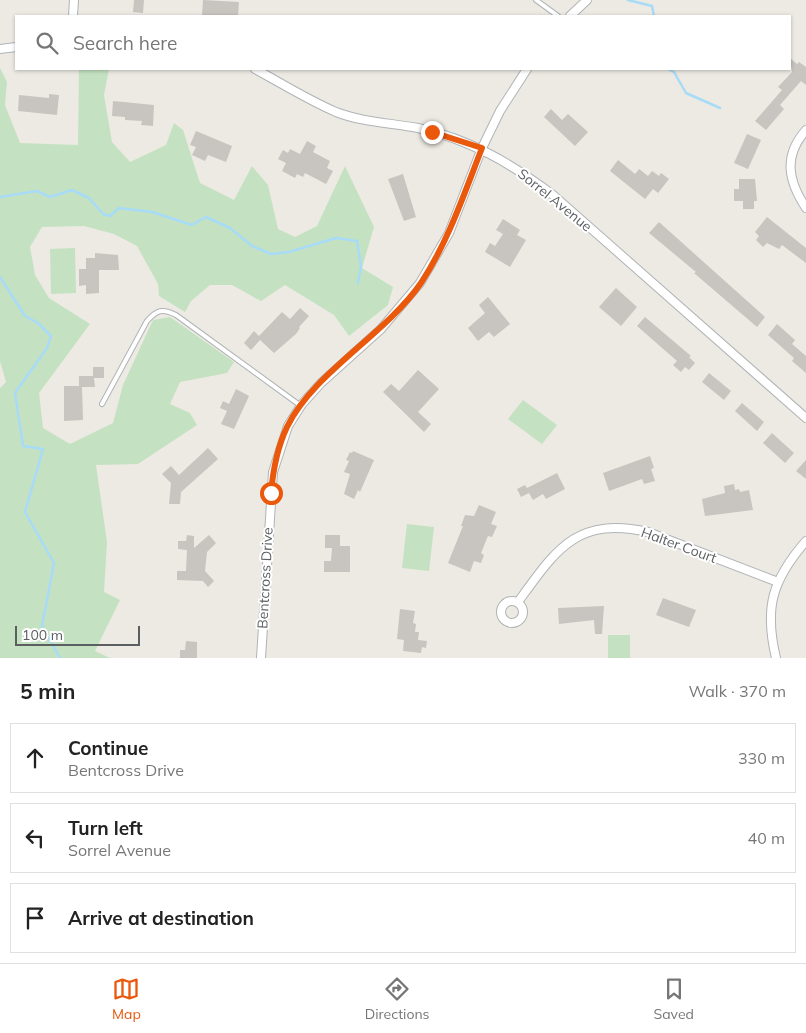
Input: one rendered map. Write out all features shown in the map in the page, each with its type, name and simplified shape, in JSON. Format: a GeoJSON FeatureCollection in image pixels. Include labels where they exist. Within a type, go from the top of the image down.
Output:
{"type":"FeatureCollection","features":[{"type":"Feature","properties":{"kind":"street"},"geometry":{"type":"LineString","coordinates":[[73,15],[74,0]]}},
{"type":"Feature","properties":{"kind":"street"},"geometry":{"type":"LineString","coordinates":[[571,15],[587,0]]}},
{"type":"Feature","properties":{"kind":"street"},"geometry":{"type":"LineString","coordinates":[[0,49],[15,47]]}},
{"type":"Feature","properties":{"kind":"street","name":"Sorrel Avenue"},"geometry":{"type":"LineString","coordinates":[[257,70],[335,112],[432,132],[482,148],[515,167],[553,195],[806,418]]}},
{"type":"Feature","properties":{"kind":"street","name":"Bentcross Drive"},"geometry":{"type":"LineString","coordinates":[[261,658],[273,472],[288,426],[300,406],[321,383],[381,329],[420,283],[449,233],[482,148],[500,111],[526,70]]}},
{"type":"Feature","properties":{"kind":"street"},"geometry":{"type":"LineString","coordinates":[[806,130],[792,155],[790,178],[795,192],[806,208]]}},
{"type":"Feature","properties":{"kind":"street","name":"Halter Court"},"geometry":{"type":"LineString","coordinates":[[518,602],[547,563],[564,545],[590,531],[610,526],[648,532],[778,582]]}},
{"type":"Feature","properties":{"kind":"street"},"geometry":{"type":"LineString","coordinates":[[776,658],[769,624],[773,596],[783,571],[806,541]]}},
{"type":"Feature","properties":{"kind":"lane"},"geometry":{"type":"LineString","coordinates":[[536,0],[557,15]]}},
{"type":"Feature","properties":{"kind":"lane"},"geometry":{"type":"LineString","coordinates":[[102,404],[147,321],[155,312],[160,310],[176,315],[300,406]]}},
{"type":"Feature","properties":{"kind":"green space"},"geometry":{"type":"Polygon","coordinates":[[[0,68],[7,82],[5,105],[20,143],[78,145],[79,70],[109,70],[104,95],[112,142],[130,162],[166,145],[174,123],[183,130],[200,183],[234,200],[252,166],[268,185],[278,229],[295,237],[317,226],[345,166],[374,227],[362,268],[393,287],[388,305],[349,336],[334,315],[285,285],[261,301],[232,285],[210,285],[191,301],[185,312],[159,296],[158,284],[137,246],[114,234],[84,226],[42,227],[30,247],[35,275],[49,298],[90,324],[39,393],[43,428],[70,444],[113,423],[123,385],[153,320],[170,317],[234,362],[227,373],[180,382],[170,404],[190,413],[197,425],[138,464],[96,465],[107,542],[104,592],[120,600],[95,651],[110,658],[0,658],[0,388],[6,382],[0,361],[0,68]]]}},
{"type":"Feature","properties":{"kind":"green space"},"geometry":{"type":"Polygon","coordinates":[[[75,248],[76,293],[51,294],[50,249],[75,248]]]}},
{"type":"Feature","properties":{"kind":"green space"},"geometry":{"type":"Polygon","coordinates":[[[523,400],[557,425],[542,444],[508,419],[523,400]]]}},
{"type":"Feature","properties":{"kind":"green space"},"geometry":{"type":"Polygon","coordinates":[[[407,524],[434,527],[429,571],[402,568],[407,524]]]}},
{"type":"Feature","properties":{"kind":"green space"},"geometry":{"type":"Polygon","coordinates":[[[608,635],[630,635],[630,658],[608,658],[608,635]]]}},
{"type":"Feature","properties":{"kind":"building"},"geometry":{"type":"Polygon","coordinates":[[[134,0],[144,0],[143,13],[133,12],[134,0]]]}},
{"type":"Feature","properties":{"kind":"building"},"geometry":{"type":"Polygon","coordinates":[[[203,0],[239,2],[238,15],[202,15],[203,0]]]}},
{"type":"Feature","properties":{"kind":"building"},"geometry":{"type":"Polygon","coordinates":[[[791,59],[797,64],[799,62],[806,67],[806,85],[801,81],[780,105],[784,109],[766,130],[755,121],[782,90],[778,87],[792,72],[791,59]]]}},
{"type":"Feature","properties":{"kind":"building"},"geometry":{"type":"Polygon","coordinates":[[[49,94],[59,95],[57,115],[18,111],[19,95],[49,98],[49,94]]]}},
{"type":"Feature","properties":{"kind":"building"},"geometry":{"type":"Polygon","coordinates":[[[113,101],[154,105],[153,126],[141,125],[142,121],[125,120],[125,117],[112,116],[113,101]]]}},
{"type":"Feature","properties":{"kind":"building"},"geometry":{"type":"Polygon","coordinates":[[[551,109],[562,120],[568,114],[588,132],[575,146],[544,117],[551,109]]]}},
{"type":"Feature","properties":{"kind":"building"},"geometry":{"type":"Polygon","coordinates":[[[196,131],[232,146],[226,162],[208,155],[205,161],[192,155],[196,147],[190,145],[196,131]]]}},
{"type":"Feature","properties":{"kind":"building"},"geometry":{"type":"Polygon","coordinates":[[[747,134],[761,140],[748,169],[734,163],[747,134]]]}},
{"type":"Feature","properties":{"kind":"building"},"geometry":{"type":"Polygon","coordinates":[[[307,141],[316,146],[313,152],[330,161],[327,168],[333,171],[326,184],[305,173],[303,177],[297,174],[295,178],[282,171],[286,163],[278,159],[283,150],[288,153],[290,149],[300,154],[307,141]]]}},
{"type":"Feature","properties":{"kind":"building"},"geometry":{"type":"Polygon","coordinates":[[[618,160],[635,174],[639,169],[648,176],[652,171],[659,176],[661,173],[669,179],[658,193],[653,189],[645,199],[610,171],[618,160]]]}},
{"type":"Feature","properties":{"kind":"building"},"geometry":{"type":"Polygon","coordinates":[[[403,174],[416,217],[404,221],[388,179],[403,174]]]}},
{"type":"Feature","properties":{"kind":"building"},"geometry":{"type":"Polygon","coordinates":[[[739,179],[755,179],[757,201],[754,201],[754,209],[743,209],[743,201],[734,201],[734,189],[739,189],[739,179]]]}},
{"type":"Feature","properties":{"kind":"building"},"geometry":{"type":"Polygon","coordinates":[[[767,217],[806,248],[806,263],[782,245],[779,249],[767,243],[763,247],[756,240],[759,236],[755,232],[767,217]]]}},
{"type":"Feature","properties":{"kind":"building"},"geometry":{"type":"Polygon","coordinates":[[[503,219],[520,230],[517,235],[526,240],[510,267],[485,252],[490,243],[495,246],[503,234],[496,230],[503,219]]]}},
{"type":"Feature","properties":{"kind":"building"},"geometry":{"type":"Polygon","coordinates":[[[659,222],[765,317],[757,327],[649,233],[659,222]]]}},
{"type":"Feature","properties":{"kind":"building"},"geometry":{"type":"Polygon","coordinates":[[[95,253],[118,255],[119,270],[99,270],[99,293],[86,294],[86,285],[79,286],[79,269],[86,269],[86,258],[95,258],[95,253]]]}},
{"type":"Feature","properties":{"kind":"building"},"geometry":{"type":"Polygon","coordinates":[[[616,288],[637,307],[621,326],[599,307],[616,288]]]}},
{"type":"Feature","properties":{"kind":"building"},"geometry":{"type":"Polygon","coordinates":[[[488,297],[510,324],[494,337],[489,332],[478,341],[468,328],[485,313],[479,305],[488,297]]]}},
{"type":"Feature","properties":{"kind":"building"},"geometry":{"type":"Polygon","coordinates":[[[300,308],[309,316],[299,327],[296,334],[274,353],[260,340],[251,350],[244,343],[254,331],[259,336],[282,312],[290,319],[300,308]]]}},
{"type":"Feature","properties":{"kind":"building"},"geometry":{"type":"Polygon","coordinates":[[[645,317],[691,356],[689,357],[695,363],[689,370],[685,367],[681,372],[673,365],[677,361],[637,326],[645,317]]]}},
{"type":"Feature","properties":{"kind":"building"},"geometry":{"type":"Polygon","coordinates":[[[777,324],[795,340],[792,344],[806,356],[806,373],[792,361],[794,358],[768,335],[777,324]]]}},
{"type":"Feature","properties":{"kind":"building"},"geometry":{"type":"Polygon","coordinates":[[[93,367],[104,367],[104,378],[94,378],[95,387],[82,387],[83,420],[64,421],[64,386],[79,386],[79,376],[93,376],[93,367]]]}},
{"type":"Feature","properties":{"kind":"building"},"geometry":{"type":"Polygon","coordinates":[[[418,370],[439,389],[418,412],[431,424],[424,432],[383,392],[391,384],[399,391],[418,370]]]}},
{"type":"Feature","properties":{"kind":"building"},"geometry":{"type":"Polygon","coordinates":[[[709,373],[731,391],[724,400],[702,382],[709,373]]]}},
{"type":"Feature","properties":{"kind":"building"},"geometry":{"type":"Polygon","coordinates":[[[236,389],[249,396],[234,429],[221,424],[227,411],[220,408],[223,401],[229,404],[236,389]]]}},
{"type":"Feature","properties":{"kind":"building"},"geometry":{"type":"Polygon","coordinates":[[[742,403],[764,422],[757,431],[735,411],[742,403]]]}},
{"type":"Feature","properties":{"kind":"building"},"geometry":{"type":"Polygon","coordinates":[[[772,433],[794,453],[785,463],[763,443],[772,433]]]}},
{"type":"Feature","properties":{"kind":"building"},"geometry":{"type":"Polygon","coordinates":[[[208,448],[218,459],[181,492],[180,504],[169,504],[171,483],[162,474],[171,466],[179,475],[208,448]]]}},
{"type":"Feature","properties":{"kind":"building"},"geometry":{"type":"Polygon","coordinates":[[[353,451],[374,460],[360,492],[358,490],[354,499],[344,494],[350,474],[344,472],[349,461],[346,460],[350,452],[352,453],[353,451]]]}},
{"type":"Feature","properties":{"kind":"building"},"geometry":{"type":"Polygon","coordinates":[[[650,456],[654,468],[651,469],[655,481],[644,484],[642,479],[609,491],[603,473],[650,456]]]}},
{"type":"Feature","properties":{"kind":"building"},"geometry":{"type":"Polygon","coordinates":[[[806,460],[806,479],[796,471],[806,460]]]}},
{"type":"Feature","properties":{"kind":"building"},"geometry":{"type":"Polygon","coordinates":[[[557,473],[565,489],[546,499],[543,494],[533,500],[529,493],[521,497],[517,489],[525,485],[527,488],[557,473]]]}},
{"type":"Feature","properties":{"kind":"building"},"geometry":{"type":"Polygon","coordinates":[[[734,484],[735,490],[739,489],[740,492],[749,490],[753,510],[705,516],[702,499],[725,493],[724,486],[734,484]]]}},
{"type":"Feature","properties":{"kind":"building"},"geometry":{"type":"Polygon","coordinates":[[[479,505],[496,512],[491,524],[497,526],[492,537],[488,536],[481,553],[484,555],[481,563],[474,561],[470,572],[448,563],[463,526],[461,526],[465,515],[474,516],[479,505]]]}},
{"type":"Feature","properties":{"kind":"building"},"geometry":{"type":"Polygon","coordinates":[[[187,535],[194,536],[194,548],[209,535],[216,543],[207,552],[205,571],[214,581],[208,587],[203,581],[177,580],[177,571],[186,571],[187,550],[178,549],[178,541],[186,541],[187,535]]]}},
{"type":"Feature","properties":{"kind":"building"},"geometry":{"type":"Polygon","coordinates":[[[325,535],[340,535],[340,546],[350,546],[350,572],[324,572],[324,561],[331,561],[332,548],[325,548],[325,535]]]}},
{"type":"Feature","properties":{"kind":"building"},"geometry":{"type":"Polygon","coordinates":[[[663,598],[696,610],[689,627],[656,615],[663,598]]]}},
{"type":"Feature","properties":{"kind":"building"},"geometry":{"type":"Polygon","coordinates":[[[604,606],[602,634],[595,634],[594,620],[559,624],[558,608],[604,606]]]}},
{"type":"Feature","properties":{"kind":"building"},"geometry":{"type":"Polygon","coordinates":[[[400,609],[415,611],[413,623],[416,624],[415,632],[419,632],[418,640],[427,641],[426,648],[422,647],[421,653],[403,651],[404,640],[397,639],[400,609]]]}},
{"type":"Feature","properties":{"kind":"building"},"geometry":{"type":"Polygon","coordinates":[[[186,641],[197,642],[197,658],[180,658],[180,650],[185,650],[186,641]]]}},
{"type":"Feature","properties":{"kind":"waterway"},"geometry":{"type":"LineString","coordinates":[[628,0],[652,6],[654,15]]}},
{"type":"Feature","properties":{"kind":"waterway"},"geometry":{"type":"LineString","coordinates":[[670,70],[674,72],[686,93],[720,108]]}},
{"type":"Feature","properties":{"kind":"waterway"},"geometry":{"type":"LineString","coordinates":[[0,197],[37,191],[50,197],[72,190],[89,198],[103,214],[110,216],[119,208],[152,212],[192,225],[206,217],[230,228],[252,246],[271,254],[289,252],[336,238],[357,241],[361,266],[358,283]]}},
{"type":"Feature","properties":{"kind":"waterway"},"geometry":{"type":"LineString","coordinates":[[0,277],[25,316],[38,323],[51,336],[47,348],[15,393],[23,446],[43,449],[25,512],[54,563],[42,626],[60,658]]}},
{"type":"Feature","properties":{"kind":"route"},"geometry":{"type":"LineString","coordinates":[[271,493],[273,472],[279,447],[288,426],[302,404],[321,383],[381,329],[418,286],[449,233],[482,148],[432,132]]}}]}
